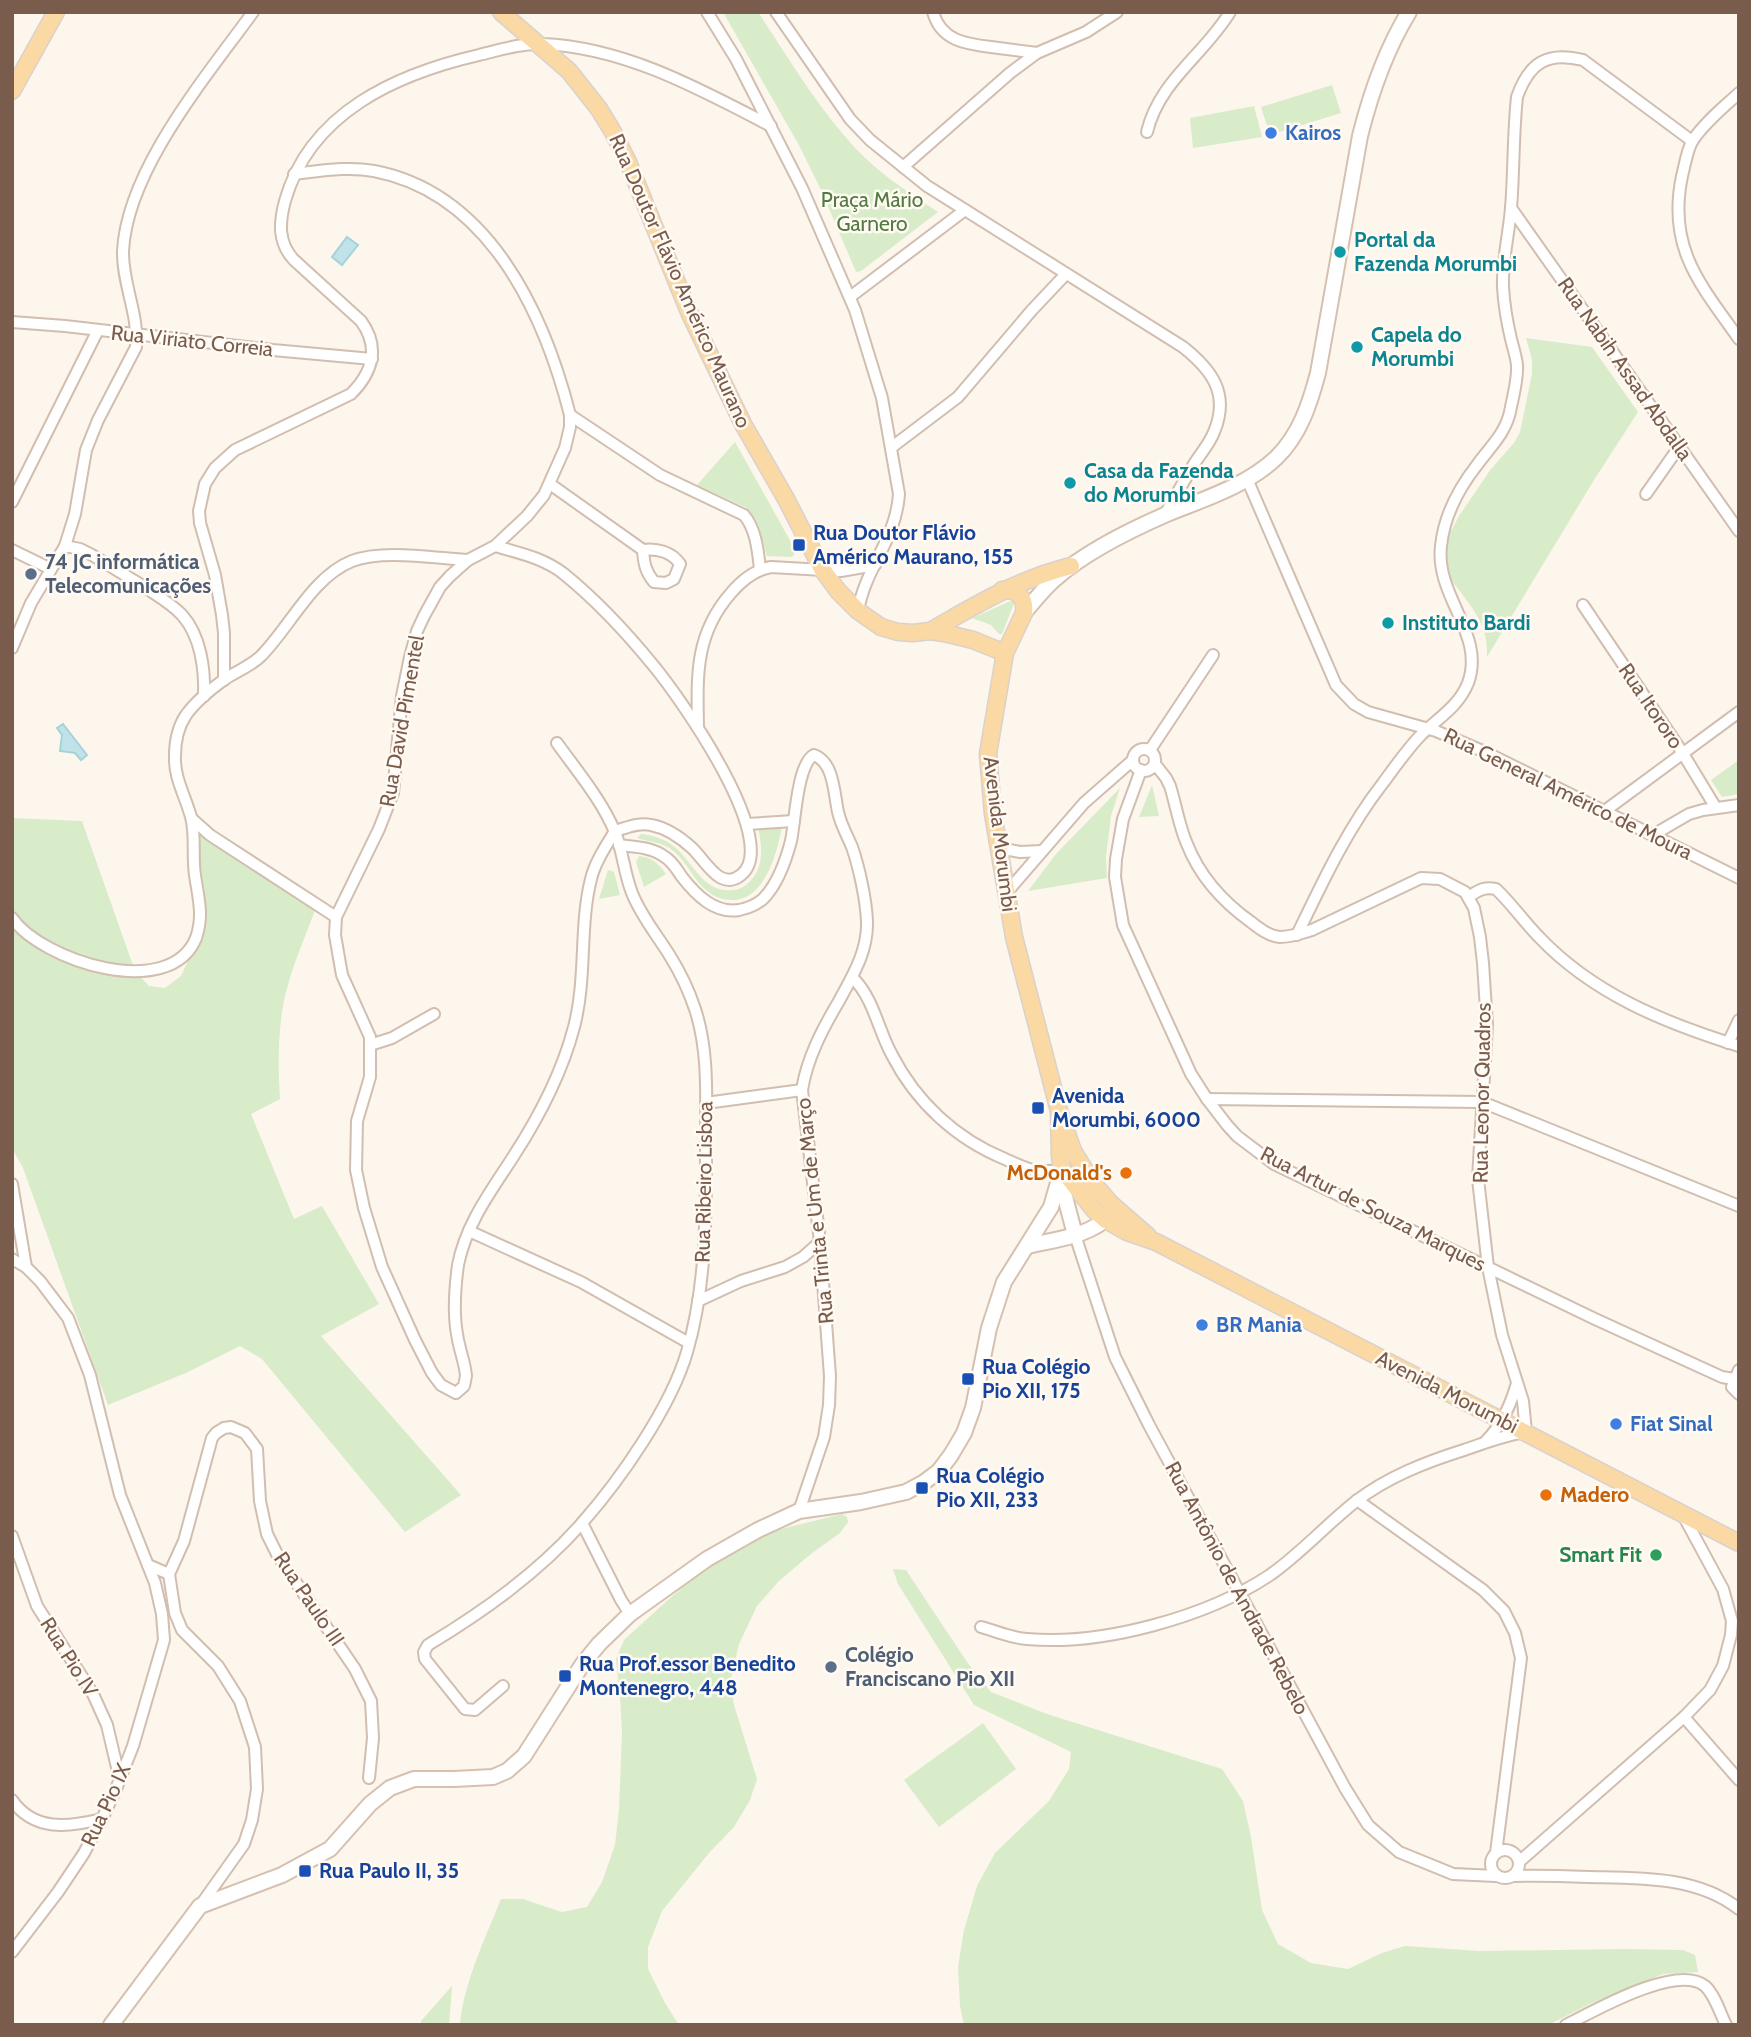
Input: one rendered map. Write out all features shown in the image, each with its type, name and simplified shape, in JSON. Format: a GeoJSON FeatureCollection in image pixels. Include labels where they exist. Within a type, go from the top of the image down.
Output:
{"type":"FeatureCollection","features":[{"type":"Feature","properties":{"kind":"main road"},"geometry":{"type":"LineString","coordinates":[[12,91],[56,12]]}},
{"type":"Feature","properties":{"kind":"main road","name":"Rua Doutor Flávio Américo Maurano"},"geometry":{"type":"LineString","coordinates":[[501,12],[569,71],[599,109],[613,132],[694,323],[743,424],[822,569],[838,591],[858,611],[880,627],[905,632],[930,631],[958,636],[1005,653]]}},
{"type":"Feature","properties":{"kind":"main road"},"geometry":{"type":"LineString","coordinates":[[930,631],[1002,590],[1070,566]]}},
{"type":"Feature","properties":{"kind":"main road"},"geometry":{"type":"LineString","coordinates":[[1002,590],[1019,594],[1023,600],[1024,613]]}},
{"type":"Feature","properties":{"kind":"main road","name":"Avenida Morumbi"},"geometry":{"type":"LineString","coordinates":[[1024,613],[1005,653],[988,754],[993,814],[1014,937],[1059,1111],[1081,1167],[1111,1211],[1156,1242],[1739,1543]]}},
{"type":"Feature","properties":{"kind":"main road"},"geometry":{"type":"LineString","coordinates":[[958,615],[958,636]]}},
{"type":"Feature","properties":{"kind":"main road","name":"Avenida Morumbi"},"geometry":{"type":"LineString","coordinates":[[1059,1111],[1062,1169]]}},
{"type":"Feature","properties":{"kind":"main road"},"geometry":{"type":"LineString","coordinates":[[1062,1169],[1079,1173],[1111,1211]]}},
{"type":"Feature","properties":{"kind":"street"},"geometry":{"type":"LineString","coordinates":[[12,648],[31,604],[65,546],[75,514],[86,450],[98,420],[136,347],[137,333],[123,254],[128,215],[136,191],[183,110],[253,12]]}},
{"type":"Feature","properties":{"kind":"street"},"geometry":{"type":"LineString","coordinates":[[707,12],[736,59],[802,188],[850,297],[882,398],[899,494],[898,507],[891,533],[861,597],[858,611]]}},
{"type":"Feature","properties":{"kind":"street"},"geometry":{"type":"LineString","coordinates":[[776,12],[850,119],[870,140],[927,186],[1183,347],[1201,362],[1214,379],[1220,410],[1214,432],[1163,516]]}},
{"type":"Feature","properties":{"kind":"street"},"geometry":{"type":"LineString","coordinates":[[933,12],[937,24],[954,40],[970,45],[1037,53]]}},
{"type":"Feature","properties":{"kind":"street"},"geometry":{"type":"LineString","coordinates":[[903,167],[1010,73],[1037,53],[1086,32],[1117,12]]}},
{"type":"Feature","properties":{"kind":"street"},"geometry":{"type":"LineString","coordinates":[[1147,132],[1155,108],[1171,82],[1230,12]]}},
{"type":"Feature","properties":{"kind":"street","name":"Avenida Morumbi"},"geometry":{"type":"LineString","coordinates":[[1024,613],[1043,590],[1070,566],[1163,516],[1247,479],[1276,457],[1294,436],[1312,397],[1324,346],[1367,105],[1390,47],[1409,12]]}},
{"type":"Feature","properties":{"kind":"street"},"geometry":{"type":"LineString","coordinates":[[224,680],[222,615],[215,575],[200,523],[199,511],[205,484],[215,468],[235,450],[351,394],[359,386],[372,359],[373,345],[369,332],[361,321],[285,251],[280,228],[294,174],[310,148],[327,129],[379,89],[408,77],[461,59],[539,43],[602,52],[638,63],[771,126]]}},
{"type":"Feature","properties":{"kind":"street"},"geometry":{"type":"LineString","coordinates":[[1297,935],[1344,841],[1380,786],[1419,737],[1457,702],[1471,671],[1473,658],[1467,633],[1451,602],[1443,575],[1441,544],[1447,520],[1461,488],[1504,430],[1517,377],[1506,314],[1503,259],[1511,208],[1517,97],[1527,73],[1542,61],[1563,57],[1583,60],[1692,141]]}},
{"type":"Feature","properties":{"kind":"street"},"geometry":{"type":"LineString","coordinates":[[1739,93],[1692,141],[1679,203],[1680,231],[1693,273],[1739,339]]}},
{"type":"Feature","properties":{"kind":"street","name":"Rua David Pimentel"},"geometry":{"type":"LineString","coordinates":[[294,174],[338,168],[374,171],[394,176],[425,189],[472,222],[507,264],[528,300],[544,334],[570,415],[565,448],[544,495],[495,547],[468,560],[440,587],[417,631],[402,696],[390,801],[335,918]]}},
{"type":"Feature","properties":{"kind":"street","name":"Rua Nabih Assad Abdalla"},"geometry":{"type":"LineString","coordinates":[[1511,208],[1739,531]]}},
{"type":"Feature","properties":{"kind":"street"},"geometry":{"type":"LineString","coordinates":[[850,297],[965,210]]}},
{"type":"Feature","properties":{"kind":"street"},"geometry":{"type":"LineString","coordinates":[[892,447],[958,397],[1066,274]]}},
{"type":"Feature","properties":{"kind":"street","name":"Rua Viriato Correia"},"geometry":{"type":"LineString","coordinates":[[12,322],[372,359]]}},
{"type":"Feature","properties":{"kind":"street"},"geometry":{"type":"LineString","coordinates":[[12,502],[98,330]]}},
{"type":"Feature","properties":{"kind":"street"},"geometry":{"type":"LineString","coordinates":[[570,415],[660,475],[744,515],[750,522],[760,569]]}},
{"type":"Feature","properties":{"kind":"street"},"geometry":{"type":"LineString","coordinates":[[1646,494],[1679,447]]}},
{"type":"Feature","properties":{"kind":"street","name":"Rua General Américo de Moura"},"geometry":{"type":"LineString","coordinates":[[1247,479],[1335,685],[1354,704],[1368,712],[1429,729],[1485,752],[1739,878]]}},
{"type":"Feature","properties":{"kind":"street"},"geometry":{"type":"LineString","coordinates":[[550,484],[643,550]]}},
{"type":"Feature","properties":{"kind":"street"},"geometry":{"type":"LineString","coordinates":[[65,546],[92,555],[166,600],[183,615],[194,634],[201,656],[205,676],[204,696]]}},
{"type":"Feature","properties":{"kind":"street"},"geometry":{"type":"LineString","coordinates":[[192,819],[210,835],[335,918],[334,935],[342,975],[370,1037],[370,1077],[356,1129],[356,1170],[363,1208],[383,1267],[415,1340],[441,1385],[456,1393],[464,1386],[466,1376],[456,1326],[456,1281],[459,1262],[469,1231],[487,1195],[540,1113],[574,1028],[583,971],[591,877],[598,859],[615,831],[645,824],[674,833],[690,846],[714,873],[726,879],[735,879],[748,868],[752,854],[747,824],[698,726],[632,640],[564,573],[543,560],[495,547]]}},
{"type":"Feature","properties":{"kind":"street"},"geometry":{"type":"LineString","coordinates":[[12,550],[51,569]]}},
{"type":"Feature","properties":{"kind":"street"},"geometry":{"type":"LineString","coordinates":[[12,918],[31,938],[55,951],[105,968],[153,970],[164,968],[182,958],[195,940],[200,908],[200,894],[195,876],[192,819],[176,775],[178,731],[187,715],[204,696],[224,680],[261,656],[324,579],[350,562],[381,555],[468,560]]}},
{"type":"Feature","properties":{"kind":"street"},"geometry":{"type":"LineString","coordinates":[[698,726],[697,679],[700,654],[709,624],[721,605],[745,578],[760,569],[771,567],[850,570],[875,565]]}},
{"type":"Feature","properties":{"kind":"street","name":"Rua Itororo"},"geometry":{"type":"LineString","coordinates":[[1583,605],[1682,752],[1716,808]]}},
{"type":"Feature","properties":{"kind":"street"},"geometry":{"type":"LineString","coordinates":[[1150,750],[1213,655]]}},
{"type":"Feature","properties":{"kind":"street"},"geometry":{"type":"LineString","coordinates":[[1606,810],[1739,712]]}},
{"type":"Feature","properties":{"kind":"street","name":"Rua Ribeiro Lisboa"},"geometry":{"type":"LineString","coordinates":[[503,1686],[475,1710],[465,1709],[425,1658],[424,1652],[428,1645],[495,1601],[538,1567],[600,1503],[672,1392],[689,1343],[698,1301],[704,1249],[706,1102],[703,1046],[695,1009],[676,966],[632,893],[615,831],[597,799],[557,743]]}},
{"type":"Feature","properties":{"kind":"street"},"geometry":{"type":"LineString","coordinates":[[1007,892],[1084,803],[1133,760],[1135,753],[1140,749],[1150,750],[1155,757],[1155,764],[1151,769],[1141,770],[1135,766],[1133,760]]}},
{"type":"Feature","properties":{"kind":"street","name":"Rua Trinta e Um de Março"},"geometry":{"type":"LineString","coordinates":[[619,845],[648,849],[666,857],[704,901],[730,911],[753,906],[772,888],[778,877],[790,842],[805,767],[811,756],[818,757],[827,767],[842,828],[852,847],[865,905],[867,923],[864,945],[860,962],[820,1035],[802,1090],[820,1242],[830,1376],[824,1437],[799,1511]]}},
{"type":"Feature","properties":{"kind":"street"},"geometry":{"type":"LineString","coordinates":[[1155,764],[1167,778],[1185,841],[1212,888],[1236,912],[1270,934],[1280,937],[1297,935],[1421,878],[1440,879],[1450,883],[1465,892],[1468,897],[1488,887],[1496,889],[1556,954],[1606,991],[1658,1018],[1733,1044],[1739,1020]]}},
{"type":"Feature","properties":{"kind":"street","name":"Rua Artur de Souza Marques"},"geometry":{"type":"LineString","coordinates":[[1141,770],[1124,819],[1116,859],[1115,877],[1123,925],[1191,1074],[1237,1136],[1274,1164],[1637,1339],[1722,1377],[1737,1381]]}},
{"type":"Feature","properties":{"kind":"street"},"geometry":{"type":"LineString","coordinates":[[1653,835],[1689,814],[1739,804]]}},
{"type":"Feature","properties":{"kind":"street"},"geometry":{"type":"LineString","coordinates":[[747,824],[794,821]]}},
{"type":"Feature","properties":{"kind":"street"},"geometry":{"type":"LineString","coordinates":[[999,848],[1020,852],[1042,851]]}},
{"type":"Feature","properties":{"kind":"street","name":"Rua Leonor Quadros"},"geometry":{"type":"LineString","coordinates":[[1468,897],[1474,908],[1483,963],[1487,1025],[1478,1179],[1488,1267],[1502,1335],[1524,1408],[1526,1432]]}},
{"type":"Feature","properties":{"kind":"street"},"geometry":{"type":"LineString","coordinates":[[852,978],[864,992],[908,1084],[948,1126],[987,1152],[1031,1171],[1062,1169]]}},
{"type":"Feature","properties":{"kind":"street"},"geometry":{"type":"LineString","coordinates":[[370,1045],[392,1038],[435,1014]]}},
{"type":"Feature","properties":{"kind":"street"},"geometry":{"type":"LineString","coordinates":[[706,1102],[802,1090]]}},
{"type":"Feature","properties":{"kind":"street"},"geometry":{"type":"LineString","coordinates":[[1207,1099],[1482,1102],[1739,1206]]}},
{"type":"Feature","properties":{"kind":"street"},"geometry":{"type":"LineString","coordinates":[[1062,1169],[1064,1194],[1075,1235]]}},
{"type":"Feature","properties":{"kind":"street"},"geometry":{"type":"LineString","coordinates":[[200,1906],[282,1875],[330,1849],[370,1804],[390,1788],[414,1779],[493,1777],[507,1771],[524,1756],[582,1665],[599,1644],[631,1614],[707,1559],[758,1530],[799,1511],[906,1492],[939,1471],[964,1433],[973,1408],[989,1328],[1004,1282],[1051,1207],[1062,1169]]}},
{"type":"Feature","properties":{"kind":"street"},"geometry":{"type":"LineString","coordinates":[[12,1184],[26,1267]]}},
{"type":"Feature","properties":{"kind":"street"},"geometry":{"type":"LineString","coordinates":[[1027,1246],[1075,1235],[1098,1226],[1111,1211]]}},
{"type":"Feature","properties":{"kind":"street"},"geometry":{"type":"LineString","coordinates":[[469,1231],[581,1282],[689,1343]]}},
{"type":"Feature","properties":{"kind":"street","name":"Rua Antônio de Andrade Rebelo"},"geometry":{"type":"LineString","coordinates":[[1075,1235],[1115,1357],[1345,1788],[1368,1825],[1399,1852],[1453,1874],[1496,1876],[1505,1879],[1514,1863]]}},
{"type":"Feature","properties":{"kind":"street"},"geometry":{"type":"LineString","coordinates":[[698,1301],[741,1281],[785,1267],[803,1257],[820,1242]]}},
{"type":"Feature","properties":{"kind":"street"},"geometry":{"type":"LineString","coordinates":[[12,1259],[26,1267]]}},
{"type":"Feature","properties":{"kind":"street","name":"Rua Pio IX"},"geometry":{"type":"LineString","coordinates":[[12,1952],[58,1892],[84,1853],[102,1819],[120,1780],[142,1719],[164,1640],[155,1583],[120,1495],[90,1375],[78,1340],[68,1318],[40,1280],[26,1267]]}},
{"type":"Feature","properties":{"kind":"street"},"geometry":{"type":"LineString","coordinates":[[1485,1442],[1502,1420],[1517,1383]]}},
{"type":"Feature","properties":{"kind":"street","name":"Rua Paulo III"},"geometry":{"type":"LineString","coordinates":[[169,1574],[184,1541],[212,1438],[224,1428],[231,1427],[245,1433],[257,1449],[260,1501],[267,1534],[278,1556],[355,1668],[371,1701],[373,1738],[369,1778]]}},
{"type":"Feature","properties":{"kind":"street"},"geometry":{"type":"LineString","coordinates":[[981,1627],[1026,1639],[1052,1640],[1112,1634],[1190,1615],[1220,1604],[1273,1573],[1357,1500],[1395,1476],[1485,1442],[1526,1432]]}},
{"type":"Feature","properties":{"kind":"street"},"geometry":{"type":"LineString","coordinates":[[1357,1500],[1483,1590],[1504,1611],[1516,1633],[1521,1658],[1499,1830],[1514,1863]]}},
{"type":"Feature","properties":{"kind":"street"},"geometry":{"type":"LineString","coordinates":[[1514,1863],[1684,1717],[1710,1690],[1723,1666],[1732,1621],[1723,1588],[1682,1513]]}},
{"type":"Feature","properties":{"kind":"street"},"geometry":{"type":"LineString","coordinates":[[582,1523],[621,1600],[631,1614]]}},
{"type":"Feature","properties":{"kind":"street","name":"Rua Pio IV"},"geometry":{"type":"LineString","coordinates":[[12,1536],[37,1606],[93,1694],[107,1725],[120,1780]]}},
{"type":"Feature","properties":{"kind":"street"},"geometry":{"type":"LineString","coordinates":[[111,2025],[244,1844],[257,1789],[255,1747],[240,1701],[218,1667],[182,1630],[169,1574],[148,1565]]}},
{"type":"Feature","properties":{"kind":"street"},"geometry":{"type":"LineString","coordinates":[[164,1640],[170,1633],[182,1630]]}},
{"type":"Feature","properties":{"kind":"street"},"geometry":{"type":"LineString","coordinates":[[1684,1717],[1739,1780]]}},
{"type":"Feature","properties":{"kind":"street"},"geometry":{"type":"LineString","coordinates":[[12,1800],[22,1812],[43,1824],[75,1825],[102,1819]]}},
{"type":"Feature","properties":{"kind":"street"},"geometry":{"type":"LineString","coordinates":[[1472,1875],[1491,1864],[1514,1863],[1653,1878],[1695,1887],[1726,1899],[1739,1909]]}},
{"type":"Feature","properties":{"kind":"street"},"geometry":{"type":"LineString","coordinates":[[1491,1864],[1496,1876]]}},
{"type":"Feature","properties":{"kind":"street"},"geometry":{"type":"LineString","coordinates":[[1566,2025],[1582,2021],[1650,1987],[1678,1979],[1701,1983],[1707,1988],[1726,2025]]}},
{"type":"Feature","properties":{"kind":"green space","name":"Praça Mário Garnero"},"geometry":{"type":"Polygon","coordinates":[[[723,12],[758,12],[816,100],[856,149],[885,175],[938,212],[861,271],[856,272],[800,147],[723,12]]]}},
{"type":"Feature","properties":{"kind":"green space"},"geometry":{"type":"Polygon","coordinates":[[[1332,85],[1341,113],[1270,135],[1261,107],[1332,85]]]}},
{"type":"Feature","properties":{"kind":"green space"},"geometry":{"type":"Polygon","coordinates":[[[1254,106],[1262,137],[1193,148],[1190,118],[1254,106]]]}},
{"type":"Feature","properties":{"kind":"green space"},"geometry":{"type":"Polygon","coordinates":[[[1526,338],[1592,347],[1638,412],[1487,657],[1486,638],[1478,618],[1442,568],[1447,539],[1459,516],[1520,432],[1532,374],[1532,360],[1526,338]]]}},
{"type":"Feature","properties":{"kind":"green space"},"geometry":{"type":"Polygon","coordinates":[[[735,442],[796,551],[792,557],[767,556],[757,523],[750,512],[745,507],[697,485],[735,442]]]}},
{"type":"Feature","properties":{"kind":"green space"},"geometry":{"type":"Polygon","coordinates":[[[1015,601],[1002,634],[991,625],[972,618],[1015,601]]]}},
{"type":"Feature","properties":{"kind":"green space"},"geometry":{"type":"Polygon","coordinates":[[[1739,760],[1739,794],[1722,797],[1711,780],[1739,760]]]}},
{"type":"Feature","properties":{"kind":"green space"},"geometry":{"type":"Polygon","coordinates":[[[1152,785],[1159,816],[1139,817],[1152,785]]]}},
{"type":"Feature","properties":{"kind":"green space"},"geometry":{"type":"Polygon","coordinates":[[[1120,788],[1111,816],[1106,857],[1107,878],[1028,891],[1056,854],[1120,788]]]}},
{"type":"Feature","properties":{"kind":"green space"},"geometry":{"type":"Polygon","coordinates":[[[12,818],[82,821],[135,971],[149,986],[165,988],[181,976],[197,941],[205,892],[196,842],[198,836],[201,835],[315,910],[284,999],[279,1045],[280,1099],[251,1114],[294,1219],[322,1206],[379,1304],[321,1336],[461,1495],[405,1532],[262,1359],[240,1346],[188,1372],[108,1405],[23,1168],[12,1148],[12,818]]]}},
{"type":"Feature","properties":{"kind":"green space"},"geometry":{"type":"Polygon","coordinates":[[[782,827],[773,862],[761,884],[743,898],[732,900],[719,898],[707,891],[668,847],[637,838],[641,834],[660,838],[676,848],[707,883],[724,890],[734,890],[748,883],[759,867],[761,847],[758,828],[782,827]]]}},
{"type":"Feature","properties":{"kind":"green space"},"geometry":{"type":"Polygon","coordinates":[[[639,856],[655,862],[666,874],[644,887],[636,862],[639,856]]]}},
{"type":"Feature","properties":{"kind":"green space"},"geometry":{"type":"Polygon","coordinates":[[[608,870],[614,872],[620,895],[599,899],[608,870]]]}},
{"type":"Feature","properties":{"kind":"green space"},"geometry":{"type":"Polygon","coordinates":[[[842,1514],[847,1517],[848,1522],[840,1533],[779,1581],[757,1606],[739,1644],[730,1683],[734,1705],[757,1779],[750,1800],[734,1827],[662,1911],[648,1947],[648,1969],[679,2025],[460,2025],[470,1977],[501,1899],[523,1899],[562,1912],[587,1907],[602,1882],[615,1845],[619,1809],[622,1733],[616,1659],[624,1640],[705,1569],[750,1541],[781,1529],[842,1514]]]}},
{"type":"Feature","properties":{"kind":"green space"},"geometry":{"type":"Polygon","coordinates":[[[893,1569],[906,1570],[967,1662],[991,1692],[1047,1714],[1222,1769],[1243,1801],[1262,1910],[1278,1944],[1311,1963],[1348,1969],[1382,1953],[1405,1946],[1479,1951],[1683,1950],[1695,1955],[1698,1972],[1663,1974],[1594,2002],[1548,2025],[964,2025],[958,1967],[964,1930],[977,1886],[995,1853],[1049,1801],[1069,1769],[1071,1752],[974,1705],[898,1584],[893,1569]]]}},
{"type":"Feature","properties":{"kind":"green space"},"geometry":{"type":"Polygon","coordinates":[[[983,1723],[1016,1769],[939,1827],[904,1780],[983,1723]]]}},
{"type":"Feature","properties":{"kind":"green space"},"geometry":{"type":"Polygon","coordinates":[[[452,1986],[449,2025],[421,2025],[421,2021],[452,1986]]]}},
{"type":"Feature","properties":{"kind":"water"},"geometry":{"type":"Polygon","coordinates":[[[347,237],[358,245],[342,265],[332,257],[347,237]]]}},
{"type":"Feature","properties":{"kind":"water"},"geometry":{"type":"Polygon","coordinates":[[[63,724],[87,755],[81,760],[75,753],[60,751],[62,735],[57,728],[63,724]]]}},
{"type":"Feature","properties":{"kind":"place","name":"Kairos"},"geometry":{"type":"Point","coordinates":[1271,133]}},
{"type":"Feature","properties":{"kind":"place","name":"Portal da Fazenda Morumbi"},"geometry":{"type":"Point","coordinates":[1340,252]}},
{"type":"Feature","properties":{"kind":"place","name":"Capela do Morumbi"},"geometry":{"type":"Point","coordinates":[1357,347]}},
{"type":"Feature","properties":{"kind":"place","name":"Casa da Fazenda do Morumbi"},"geometry":{"type":"Point","coordinates":[1070,483]}},
{"type":"Feature","properties":{"kind":"place","name":"Rua Doutor Flávio Américo Maurano, 155"},"geometry":{"type":"Point","coordinates":[799,545]}},
{"type":"Feature","properties":{"kind":"place","name":"74 JC informática Telecomunicações"},"geometry":{"type":"Point","coordinates":[31,574]}},
{"type":"Feature","properties":{"kind":"place","name":"Instituto Bardi"},"geometry":{"type":"Point","coordinates":[1388,623]}},
{"type":"Feature","properties":{"kind":"place","name":"Avenida Morumbi, 6000"},"geometry":{"type":"Point","coordinates":[1038,1108]}},
{"type":"Feature","properties":{"kind":"place","name":"McDonald's"},"geometry":{"type":"Point","coordinates":[1126,1173]}},
{"type":"Feature","properties":{"kind":"place","name":"BR Mania"},"geometry":{"type":"Point","coordinates":[1202,1325]}},
{"type":"Feature","properties":{"kind":"place","name":"Rua Colégio Pio XII, 175"},"geometry":{"type":"Point","coordinates":[968,1379]}},
{"type":"Feature","properties":{"kind":"place","name":"Fiat Sinal"},"geometry":{"type":"Point","coordinates":[1616,1424]}},
{"type":"Feature","properties":{"kind":"place","name":"Rua Colégio Pio XII, 233"},"geometry":{"type":"Point","coordinates":[922,1488]}},
{"type":"Feature","properties":{"kind":"place","name":"Madero"},"geometry":{"type":"Point","coordinates":[1546,1495]}},
{"type":"Feature","properties":{"kind":"place","name":"Smart Fit"},"geometry":{"type":"Point","coordinates":[1656,1555]}},
{"type":"Feature","properties":{"kind":"place","name":"Colégio Franciscano Pio XII"},"geometry":{"type":"Point","coordinates":[831,1667]}},
{"type":"Feature","properties":{"kind":"place","name":"Rua Prof.essor Benedito Montenegro, 448"},"geometry":{"type":"Point","coordinates":[565,1676]}},
{"type":"Feature","properties":{"kind":"place","name":"Rua Paulo II, 35"},"geometry":{"type":"Point","coordinates":[305,1871]}}]}
